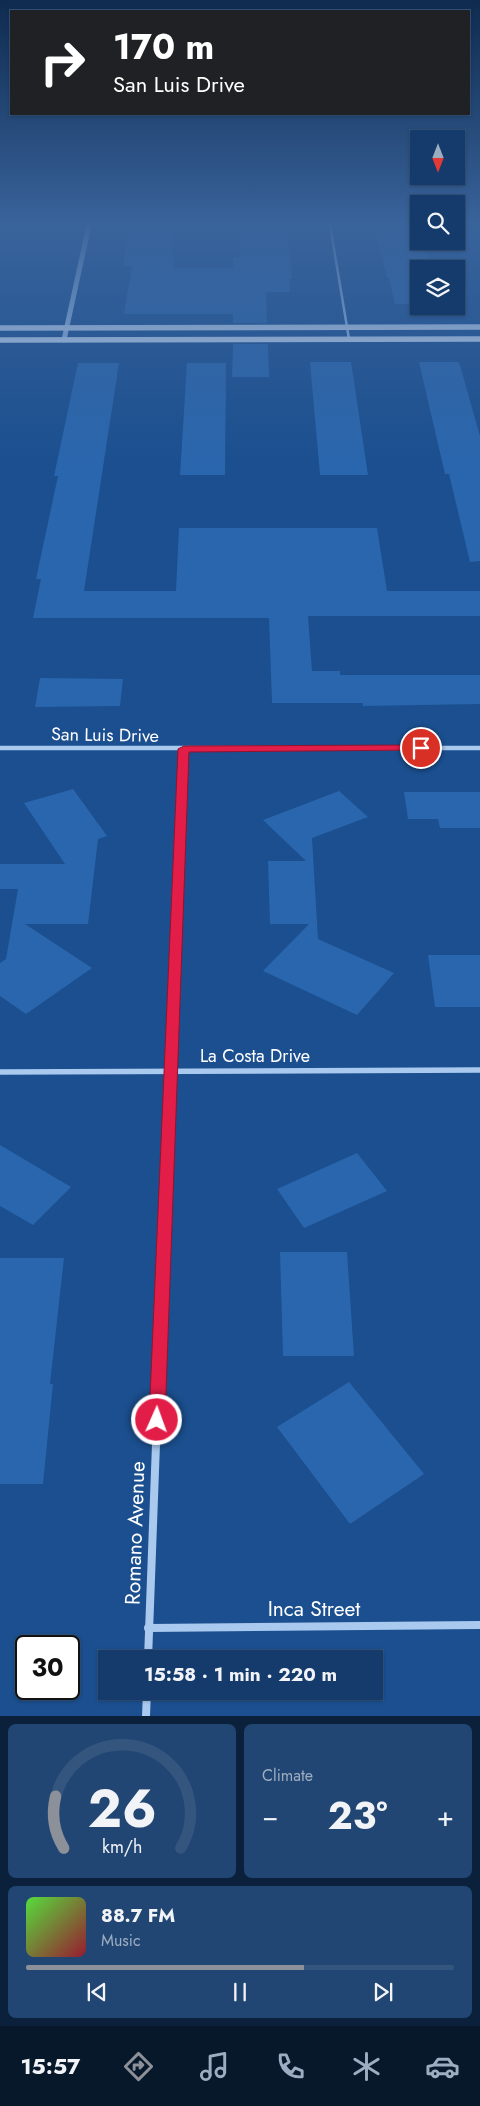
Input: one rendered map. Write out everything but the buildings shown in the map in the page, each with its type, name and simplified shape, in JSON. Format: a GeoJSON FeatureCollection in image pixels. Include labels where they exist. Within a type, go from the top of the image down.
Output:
{"type":"FeatureCollection","features":[{"type":"Feature","properties":{"kind":"main road"},"geometry":{"type":"LineString","coordinates":[[0,328],[480,326]]}},
{"type":"Feature","properties":{"kind":"main road"},"geometry":{"type":"LineString","coordinates":[[0,340],[480,339]]}},
{"type":"Feature","properties":{"kind":"street"},"geometry":{"type":"LineString","coordinates":[[64,340],[72,305]]}},
{"type":"Feature","properties":{"kind":"street"},"geometry":{"type":"LineString","coordinates":[[343,305],[349,339]]}},
{"type":"Feature","properties":{"kind":"street"},"geometry":{"type":"LineString","coordinates":[[264,327],[265,339]]}},
{"type":"Feature","properties":{"kind":"street","name":"San Luis Drive"},"geometry":{"type":"LineString","coordinates":[[0,748],[480,748]]}},
{"type":"Feature","properties":{"kind":"street","name":"Romano Avenue"},"geometry":{"type":"LineString","coordinates":[[148,1650],[184,749]]}},
{"type":"Feature","properties":{"kind":"street","name":"La Costa Drive"},"geometry":{"type":"LineString","coordinates":[[0,1072],[480,1070]]}},
{"type":"Feature","properties":{"kind":"street","name":"Inca Street"},"geometry":{"type":"LineString","coordinates":[[148,1628],[480,1626]]}},
{"type":"Feature","properties":{"kind":"street"},"geometry":{"type":"LineString","coordinates":[[146,1716],[147,1700]]}},
{"type":"Feature","properties":{"kind":"route"},"geometry":{"type":"LineString","coordinates":[[157,1420],[184,749],[421,748]]}}]}
